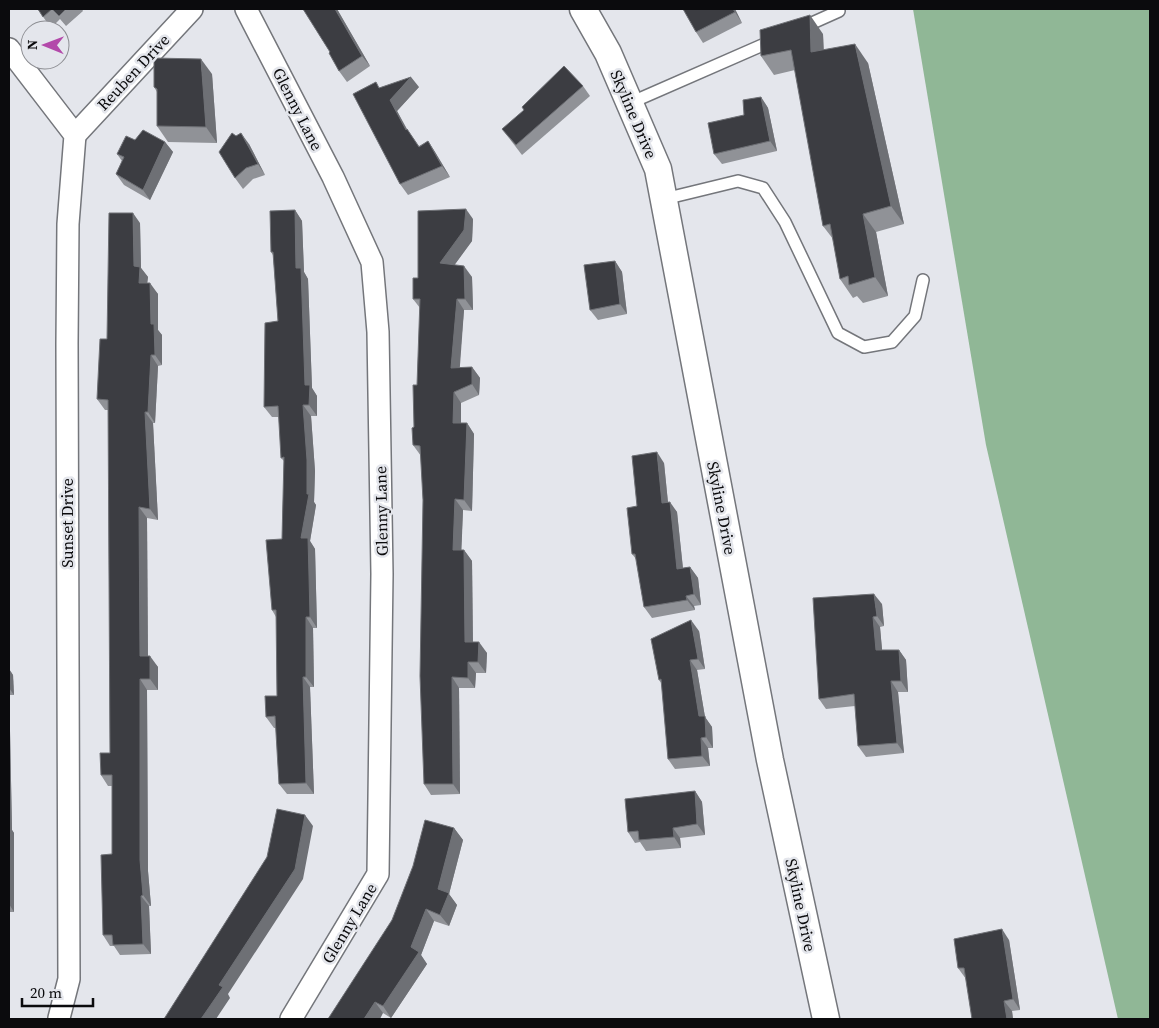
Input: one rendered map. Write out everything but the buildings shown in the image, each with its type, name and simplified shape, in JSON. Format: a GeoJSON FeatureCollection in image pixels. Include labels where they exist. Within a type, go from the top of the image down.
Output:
{"type":"FeatureCollection","features":[{"type":"Feature","properties":{"kind":"street","name":"Reuben Drive"},"geometry":{"type":"LineString","coordinates":[[75,135],[192,9]]}},
{"type":"Feature","properties":{"kind":"street","name":"Glenny Lane"},"geometry":{"type":"LineString","coordinates":[[246,9],[333,177],[372,262],[378,332],[382,574],[378,874],[291,1019]]}},
{"type":"Feature","properties":{"kind":"street","name":"Skyline Drive"},"geometry":{"type":"LineString","coordinates":[[583,9],[608,53],[658,169],[770,760],[826,1019]]}},
{"type":"Feature","properties":{"kind":"street"},"geometry":{"type":"LineString","coordinates":[[9,49],[75,135]]}},
{"type":"Feature","properties":{"kind":"street","name":"Sunset Drive"},"geometry":{"type":"LineString","coordinates":[[59,1018],[69,979],[67,344],[68,224],[75,135]]}},
{"type":"Feature","properties":{"kind":"lane"},"geometry":{"type":"LineString","coordinates":[[630,103],[839,11]]}},
{"type":"Feature","properties":{"kind":"lane"},"geometry":{"type":"LineString","coordinates":[[664,199],[738,181],[763,188],[785,222],[838,333],[864,347],[892,342],[915,316],[923,280]]}},
{"type":"Feature","properties":{"kind":"green space"},"geometry":{"type":"Polygon","coordinates":[[[913,9],[1150,9],[1150,1019],[1118,1019],[986,445],[913,9]]]}}]}
